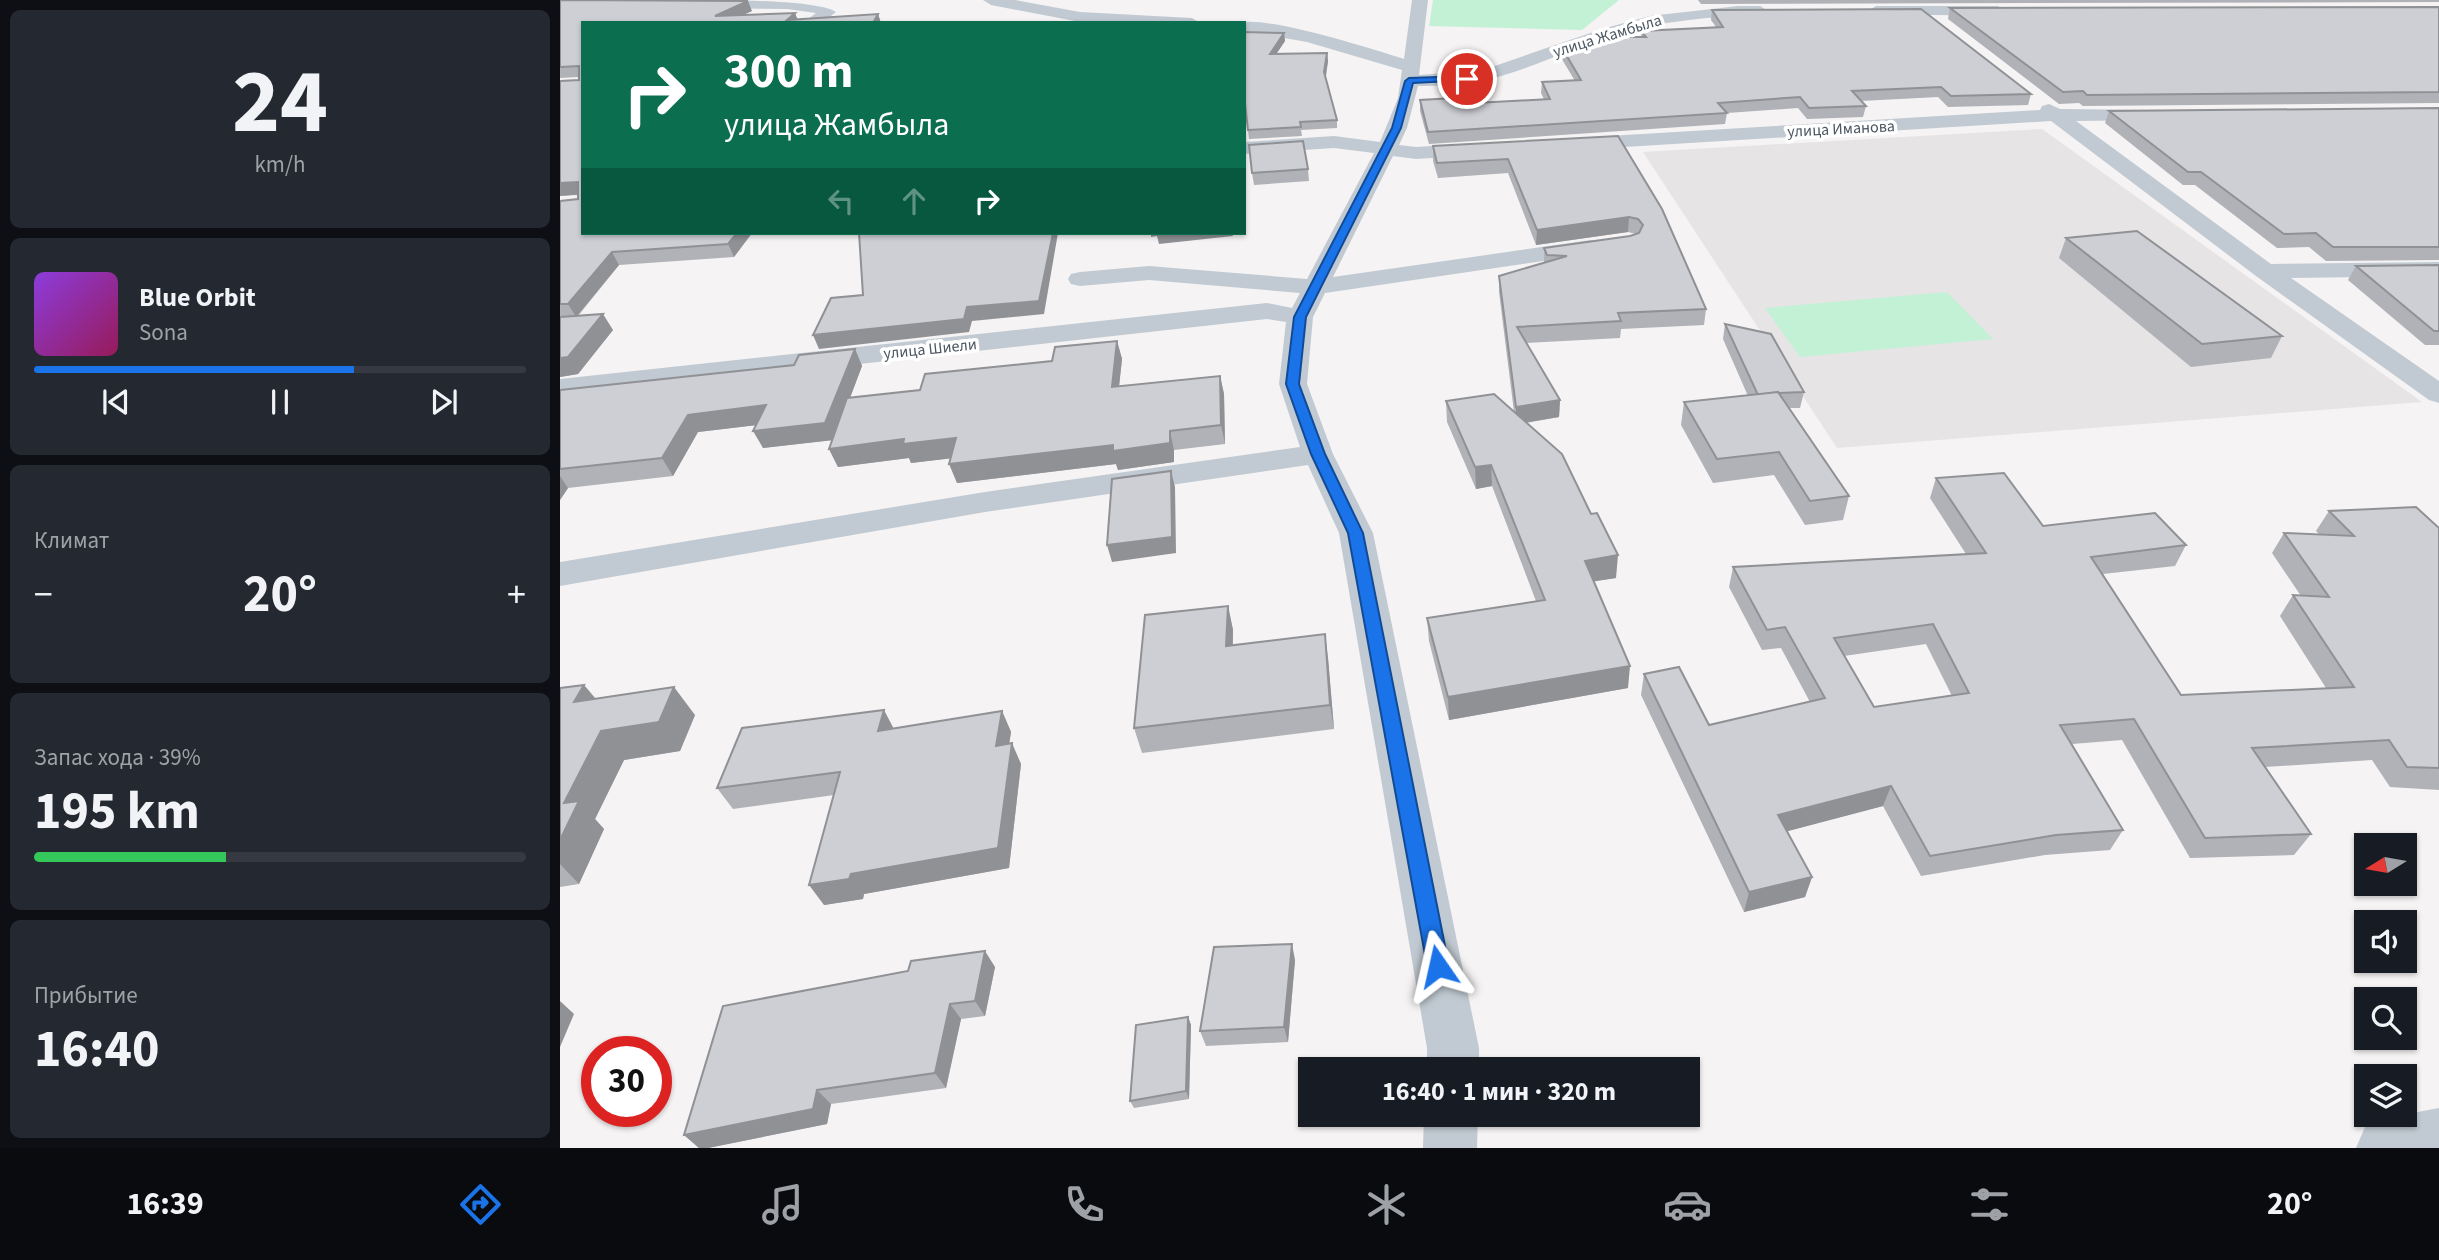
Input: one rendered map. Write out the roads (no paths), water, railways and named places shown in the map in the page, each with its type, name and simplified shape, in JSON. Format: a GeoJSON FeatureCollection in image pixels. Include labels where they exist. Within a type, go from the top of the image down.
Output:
{"type":"FeatureCollection","features":[{"type":"Feature","properties":{"kind":"street"},"geometry":{"type":"LineString","coordinates":[[991,0],[1080,17],[1155,21]]}},
{"type":"Feature","properties":{"kind":"street"},"geometry":{"type":"LineString","coordinates":[[1420,0],[1410,74],[1400,118],[1300,317],[1293,384],[1318,454],[1356,533],[1453,1057]]}},
{"type":"Feature","properties":{"kind":"street"},"geometry":{"type":"LineString","coordinates":[[693,3],[804,4],[822,7],[828,12],[814,21]]}},
{"type":"Feature","properties":{"kind":"street","name":"улица Жамбыла"},"geometry":{"type":"LineString","coordinates":[[1246,26],[1291,32],[1410,74],[1467,79],[1494,73],[1587,38],[1664,17],[1709,12],[1782,11]]}},
{"type":"Feature","properties":{"kind":"street"},"geometry":{"type":"LineString","coordinates":[[1859,11],[2009,11]]}},
{"type":"Feature","properties":{"kind":"street"},"geometry":{"type":"LineString","coordinates":[[1925,12],[1947,29]]}},
{"type":"Feature","properties":{"kind":"street"},"geometry":{"type":"LineString","coordinates":[[2033,98],[2265,271],[2439,394]]}},
{"type":"Feature","properties":{"kind":"street","name":"улица Иманова"},"geometry":{"type":"LineString","coordinates":[[1555,145],[2055,115],[2178,114]]}},
{"type":"Feature","properties":{"kind":"street"},"geometry":{"type":"LineString","coordinates":[[1246,148],[1334,142],[1416,153],[1499,148]]}},
{"type":"Feature","properties":{"kind":"street"},"geometry":{"type":"LineString","coordinates":[[1080,279],[1149,273],[1316,287],[1615,244]]}},
{"type":"Feature","properties":{"kind":"street"},"geometry":{"type":"LineString","coordinates":[[2265,271],[2439,269]]}},
{"type":"Feature","properties":{"kind":"street","name":"улица Шиели"},"geometry":{"type":"LineString","coordinates":[[560,388],[1266,311],[1300,317]]}},
{"type":"Feature","properties":{"kind":"street"},"geometry":{"type":"LineString","coordinates":[[560,574],[985,502],[1318,454]]}},
{"type":"Feature","properties":{"kind":"street"},"geometry":{"type":"LineString","coordinates":[[1450,1148],[1451,1127]]}},
{"type":"Feature","properties":{"kind":"street"},"geometry":{"type":"LineString","coordinates":[[2386,1148],[2439,1138]]}}]}
